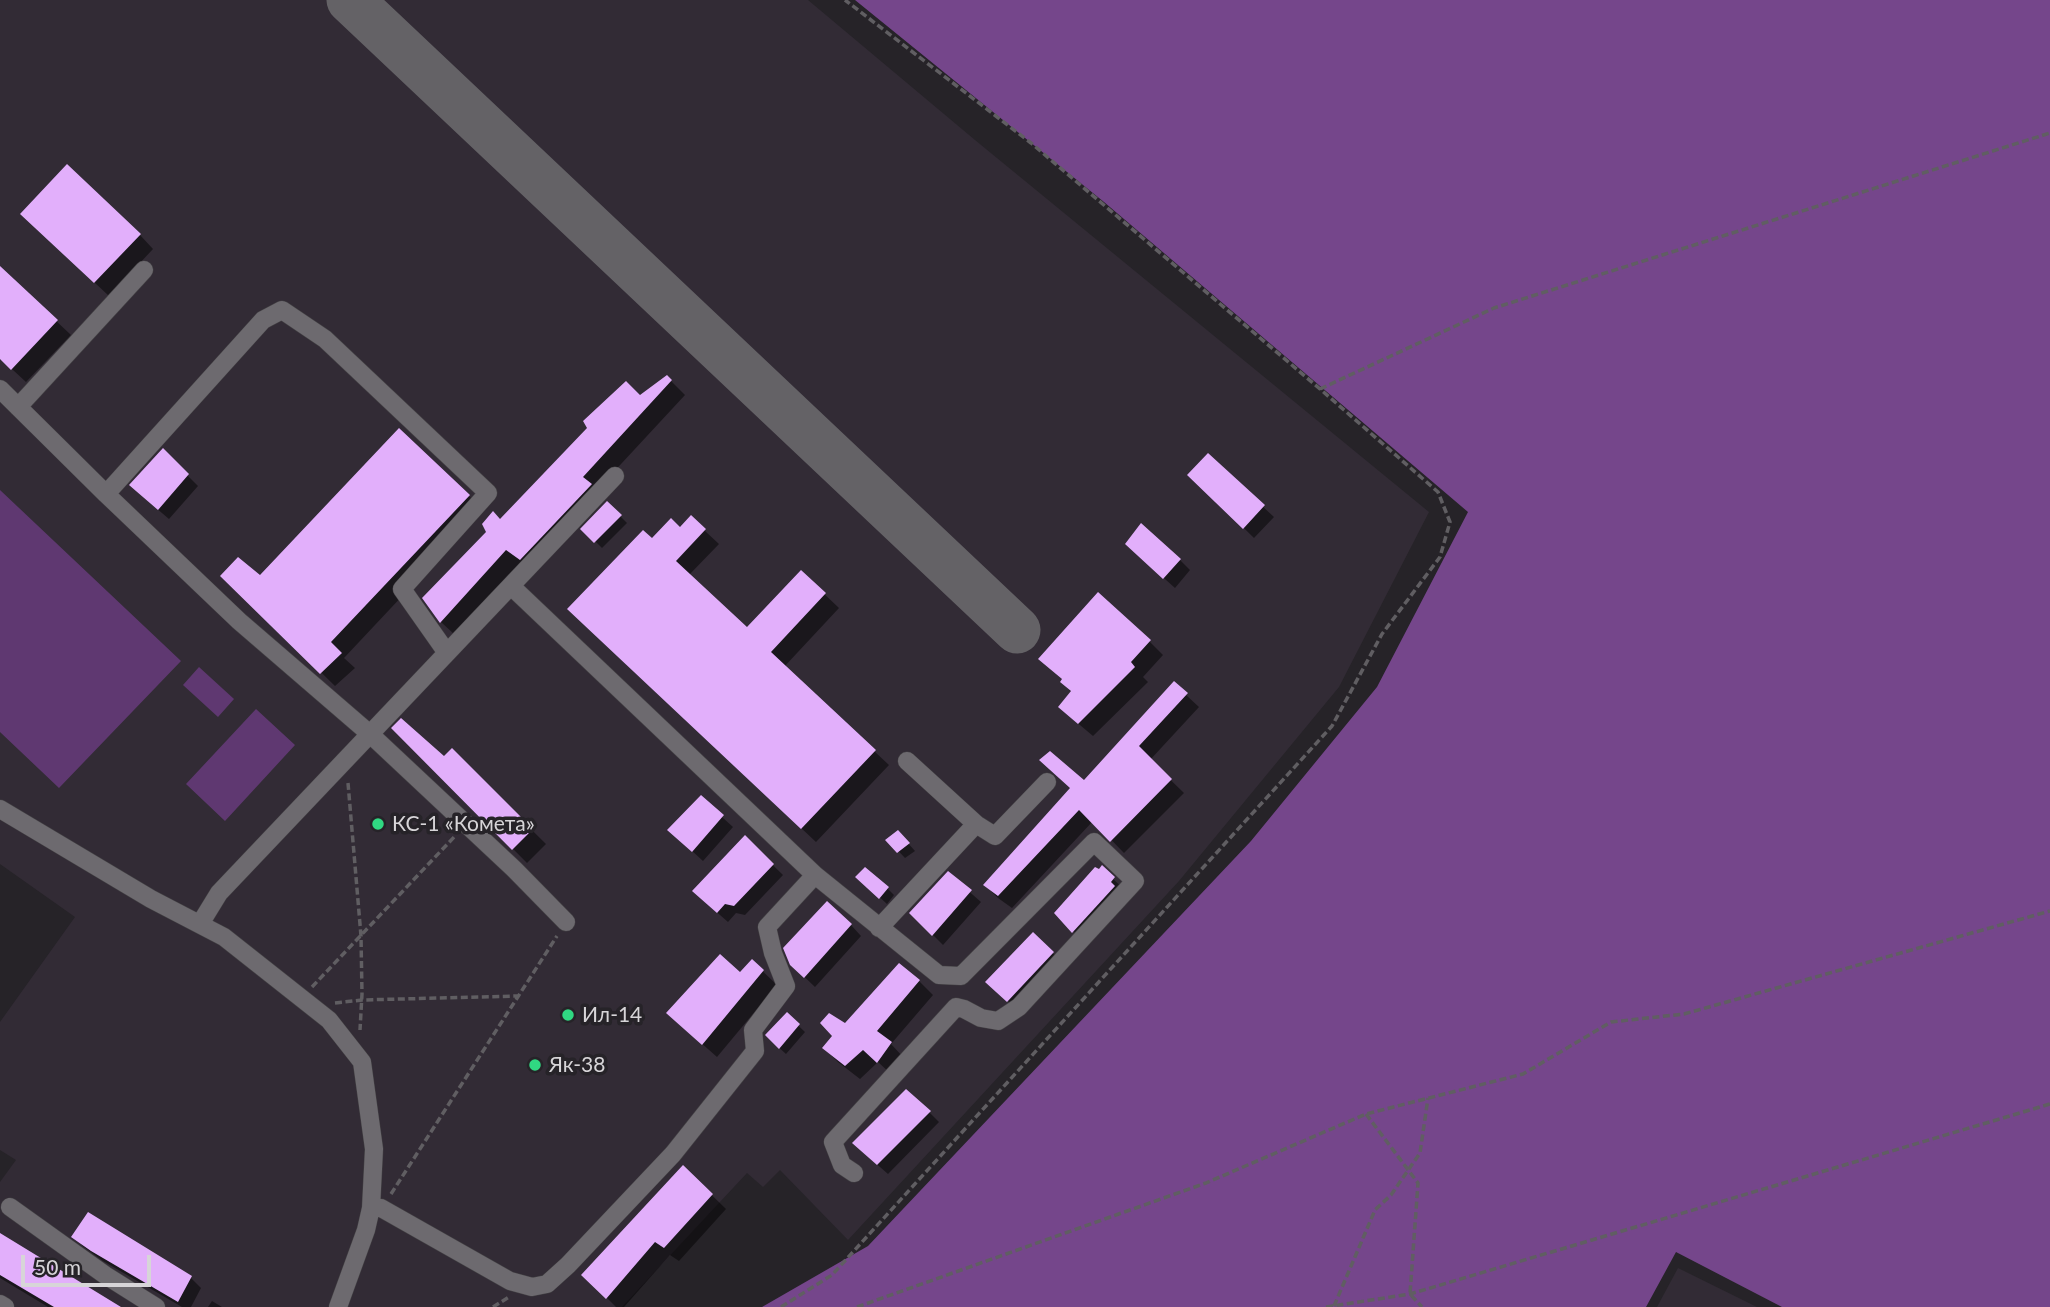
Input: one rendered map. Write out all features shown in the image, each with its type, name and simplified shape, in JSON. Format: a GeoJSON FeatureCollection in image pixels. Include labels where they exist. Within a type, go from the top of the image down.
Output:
{"type":"FeatureCollection","features":[{"type":"Feature","properties":{"kind":"street"},"geometry":{"type":"LineString","coordinates":[[18,407],[144,270]]}},
{"type":"Feature","properties":{"kind":"street"},"geometry":{"type":"LineString","coordinates":[[106,494],[263,320],[282,310],[325,339],[488,493],[402,589],[447,653]]}},
{"type":"Feature","properties":{"kind":"street"},"geometry":{"type":"LineString","coordinates":[[0,389],[239,621],[370,734],[566,922]]}},
{"type":"Feature","properties":{"kind":"street"},"geometry":{"type":"LineString","coordinates":[[200,924],[219,893],[615,476]]}},
{"type":"Feature","properties":{"kind":"street"},"geometry":{"type":"LineString","coordinates":[[510,586],[815,875],[939,975],[961,976],[1094,842],[1135,881],[1019,1007],[998,1021],[981,1018],[956,1007]]}},
{"type":"Feature","properties":{"kind":"street"},"geometry":{"type":"LineString","coordinates":[[907,761],[976,824],[995,836],[1047,782]]}},
{"type":"Feature","properties":{"kind":"street"},"geometry":{"type":"LineString","coordinates":[[0,809],[152,899],[224,937],[329,1020],[362,1062],[374,1149],[376,1208],[338,1307]]}},
{"type":"Feature","properties":{"kind":"street"},"geometry":{"type":"LineString","coordinates":[[879,928],[976,824]]}},
{"type":"Feature","properties":{"kind":"street"},"geometry":{"type":"LineString","coordinates":[[376,1208],[510,1281],[532,1287],[547,1284],[673,1154],[755,1051],[753,1030],[786,986],[773,953],[767,927],[815,875]]}},
{"type":"Feature","properties":{"kind":"street"},"geometry":{"type":"LineString","coordinates":[[854,1173],[842,1165],[834,1143],[956,1007],[952,976]]}},
{"type":"Feature","properties":{"kind":"street"},"geometry":{"type":"LineString","coordinates":[[10,1207],[105,1275],[156,1307]]}},
{"type":"Feature","properties":{"kind":"street"},"geometry":{"type":"LineString","coordinates":[[0,1304],[5,1307]]}},
{"type":"Feature","properties":{"kind":"path"},"geometry":{"type":"LineString","coordinates":[[781,1307],[832,1275],[1332,726],[1382,634],[1440,557],[1450,522],[1438,492],[1320,389],[1031,143],[845,0]]}},
{"type":"Feature","properties":{"kind":"path"},"geometry":{"type":"LineString","coordinates":[[1320,389],[1494,308],[2050,132]]}},
{"type":"Feature","properties":{"kind":"path"},"geometry":{"type":"LineString","coordinates":[[346,760],[361,936],[362,1000],[358,1057]]}},
{"type":"Feature","properties":{"kind":"path"},"geometry":{"type":"LineString","coordinates":[[306,1002],[361,936],[466,824]]}},
{"type":"Feature","properties":{"kind":"path"},"geometry":{"type":"LineString","coordinates":[[857,1307],[1206,1183],[1366,1114],[1523,1073],[1611,1022],[1684,1014],[2050,911]]}},
{"type":"Feature","properties":{"kind":"path"},"geometry":{"type":"LineString","coordinates":[[376,1208],[566,922]]}},
{"type":"Feature","properties":{"kind":"path"},"geometry":{"type":"LineString","coordinates":[[306,1002],[519,996]]}},
{"type":"Feature","properties":{"kind":"path"},"geometry":{"type":"LineString","coordinates":[[1334,1306],[1375,1210],[1391,1195],[1420,1153],[1428,1098]]}},
{"type":"Feature","properties":{"kind":"path"},"geometry":{"type":"LineString","coordinates":[[1326,1307],[1410,1294],[2050,1104]]}},
{"type":"Feature","properties":{"kind":"path"},"geometry":{"type":"LineString","coordinates":[[1366,1114],[1418,1183],[1410,1294],[1422,1307]]}},
{"type":"Feature","properties":{"kind":"shaded area"},"geometry":{"type":"Polygon","coordinates":[[[0,0],[808,0],[1429,512],[1339,687],[1179,881],[848,1240],[780,1170],[763,1187],[747,1173],[622,1307],[0,1307],[0,1182],[16,1160],[0,1150],[0,1022],[75,917],[0,864],[0,0]]]}},
{"type":"Feature","properties":{"kind":"shaded area"},"geometry":{"type":"Polygon","coordinates":[[[855,0],[2050,0],[2050,1307],[1782,1307],[1676,1252],[1646,1307],[762,1307],[868,1246],[1251,841],[1377,687],[1468,512],[1104,202],[855,0]]]}},
{"type":"Feature","properties":{"kind":"shaded area"},"geometry":{"type":"Polygon","coordinates":[[[0,490],[181,661],[59,788],[0,732],[0,490]]]}},
{"type":"Feature","properties":{"kind":"shaded area"},"geometry":{"type":"Polygon","coordinates":[[[199,667],[234,699],[218,717],[183,685],[199,667]]]}},
{"type":"Feature","properties":{"kind":"shaded area"},"geometry":{"type":"Polygon","coordinates":[[[256,709],[295,745],[225,821],[186,784],[256,709]]]}},
{"type":"Feature","properties":{"kind":"shaded area"},"geometry":{"type":"Polygon","coordinates":[[[1678,1268],[1757,1307],[1657,1307],[1678,1268]]]}},
{"type":"Feature","properties":{"kind":"building"},"geometry":{"type":"Polygon","coordinates":[[[67,164],[141,234],[94,283],[20,214],[67,164]]]}},
{"type":"Feature","properties":{"kind":"building"},"geometry":{"type":"Polygon","coordinates":[[[0,266],[58,320],[11,370],[0,359],[0,266]]]}},
{"type":"Feature","properties":{"kind":"building"},"geometry":{"type":"Polygon","coordinates":[[[667,375],[672,380],[583,477],[592,484],[520,560],[506,550],[440,623],[422,598],[486,532],[482,524],[493,511],[500,519],[587,428],[583,421],[626,381],[640,395],[667,375]]]}},
{"type":"Feature","properties":{"kind":"building"},"geometry":{"type":"Polygon","coordinates":[[[399,428],[470,495],[331,642],[342,653],[320,674],[220,576],[238,557],[260,575],[399,428]]]}},
{"type":"Feature","properties":{"kind":"building"},"geometry":{"type":"Polygon","coordinates":[[[163,448],[189,474],[158,510],[129,485],[163,448]]]}},
{"type":"Feature","properties":{"kind":"building"},"geometry":{"type":"Polygon","coordinates":[[[1208,453],[1265,505],[1243,529],[1187,475],[1208,453]]]}},
{"type":"Feature","properties":{"kind":"building"},"geometry":{"type":"Polygon","coordinates":[[[607,501],[622,515],[594,543],[580,529],[607,501]]]}},
{"type":"Feature","properties":{"kind":"building"},"geometry":{"type":"Polygon","coordinates":[[[691,515],[706,529],[676,561],[747,627],[801,570],[826,593],[771,652],[876,750],[801,829],[567,609],[643,530],[652,538],[671,518],[680,527],[691,515]]]}},
{"type":"Feature","properties":{"kind":"building"},"geometry":{"type":"Polygon","coordinates":[[[1141,523],[1181,559],[1163,579],[1125,544],[1141,523]]]}},
{"type":"Feature","properties":{"kind":"building"},"geometry":{"type":"Polygon","coordinates":[[[1098,592],[1151,640],[1131,662],[1135,667],[1078,724],[1058,707],[1071,691],[1060,682],[1062,679],[1038,659],[1098,592]]]}},
{"type":"Feature","properties":{"kind":"building"},"geometry":{"type":"Polygon","coordinates":[[[1174,681],[1188,693],[1139,746],[1172,779],[1110,842],[1079,810],[998,896],[983,885],[1070,788],[1039,760],[1050,751],[1084,780],[1174,681]]]}},
{"type":"Feature","properties":{"kind":"building"},"geometry":{"type":"Polygon","coordinates":[[[401,718],[444,756],[452,748],[533,829],[512,850],[391,728],[401,718]]]}},
{"type":"Feature","properties":{"kind":"building"},"geometry":{"type":"Polygon","coordinates":[[[701,795],[724,815],[692,852],[667,830],[701,795]]]}},
{"type":"Feature","properties":{"kind":"building"},"geometry":{"type":"Polygon","coordinates":[[[898,830],[910,843],[897,853],[885,840],[898,830]]]}},
{"type":"Feature","properties":{"kind":"building"},"geometry":{"type":"Polygon","coordinates":[[[745,835],[774,864],[734,906],[725,904],[717,913],[692,891],[745,835]]]}},
{"type":"Feature","properties":{"kind":"building"},"geometry":{"type":"Polygon","coordinates":[[[1102,865],[1115,877],[1111,882],[1115,886],[1072,933],[1054,913],[1095,867],[1099,869],[1102,865]]]}},
{"type":"Feature","properties":{"kind":"building"},"geometry":{"type":"Polygon","coordinates":[[[865,867],[889,887],[879,899],[855,877],[865,867]]]}},
{"type":"Feature","properties":{"kind":"building"},"geometry":{"type":"Polygon","coordinates":[[[948,871],[972,890],[932,936],[909,913],[948,871]]]}},
{"type":"Feature","properties":{"kind":"building"},"geometry":{"type":"Polygon","coordinates":[[[827,901],[852,924],[804,978],[790,965],[783,948],[827,901]]]}},
{"type":"Feature","properties":{"kind":"building"},"geometry":{"type":"Polygon","coordinates":[[[1033,932],[1054,952],[1007,1002],[985,982],[1033,932]]]}},
{"type":"Feature","properties":{"kind":"building"},"geometry":{"type":"Polygon","coordinates":[[[720,954],[740,972],[752,959],[764,970],[702,1045],[666,1013],[720,954]]]}},
{"type":"Feature","properties":{"kind":"building"},"geometry":{"type":"Polygon","coordinates":[[[899,963],[920,980],[877,1031],[892,1042],[877,1063],[863,1050],[845,1066],[822,1048],[832,1036],[820,1023],[829,1013],[845,1023],[899,963]]]}},
{"type":"Feature","properties":{"kind":"building"},"geometry":{"type":"Polygon","coordinates":[[[787,1012],[800,1024],[779,1049],[765,1035],[787,1012]]]}},
{"type":"Feature","properties":{"kind":"building"},"geometry":{"type":"Polygon","coordinates":[[[906,1089],[931,1111],[877,1165],[852,1143],[906,1089]]]}},
{"type":"Feature","properties":{"kind":"building"},"geometry":{"type":"Polygon","coordinates":[[[683,1165],[713,1194],[664,1248],[655,1242],[606,1299],[581,1275],[683,1165]]]}},
{"type":"Feature","properties":{"kind":"building"},"geometry":{"type":"Polygon","coordinates":[[[88,1212],[192,1276],[178,1302],[71,1237],[88,1212]]]}},
{"type":"Feature","properties":{"kind":"building"},"geometry":{"type":"Polygon","coordinates":[[[0,1233],[121,1307],[54,1307],[0,1275],[0,1233]]]}},
{"type":"Feature","properties":{"kind":"taxiway"},"geometry":{"type":"LineString","coordinates":[[350,0],[1017,630]]}},
{"type":"Feature","properties":{"kind":"place","name":"КС-1 «Комета»"},"geometry":{"type":"Point","coordinates":[378,824]}},
{"type":"Feature","properties":{"kind":"place","name":"Ил-14"},"geometry":{"type":"Point","coordinates":[568,1015]}},
{"type":"Feature","properties":{"kind":"place","name":"Як-38"},"geometry":{"type":"Point","coordinates":[535,1065]}}]}
